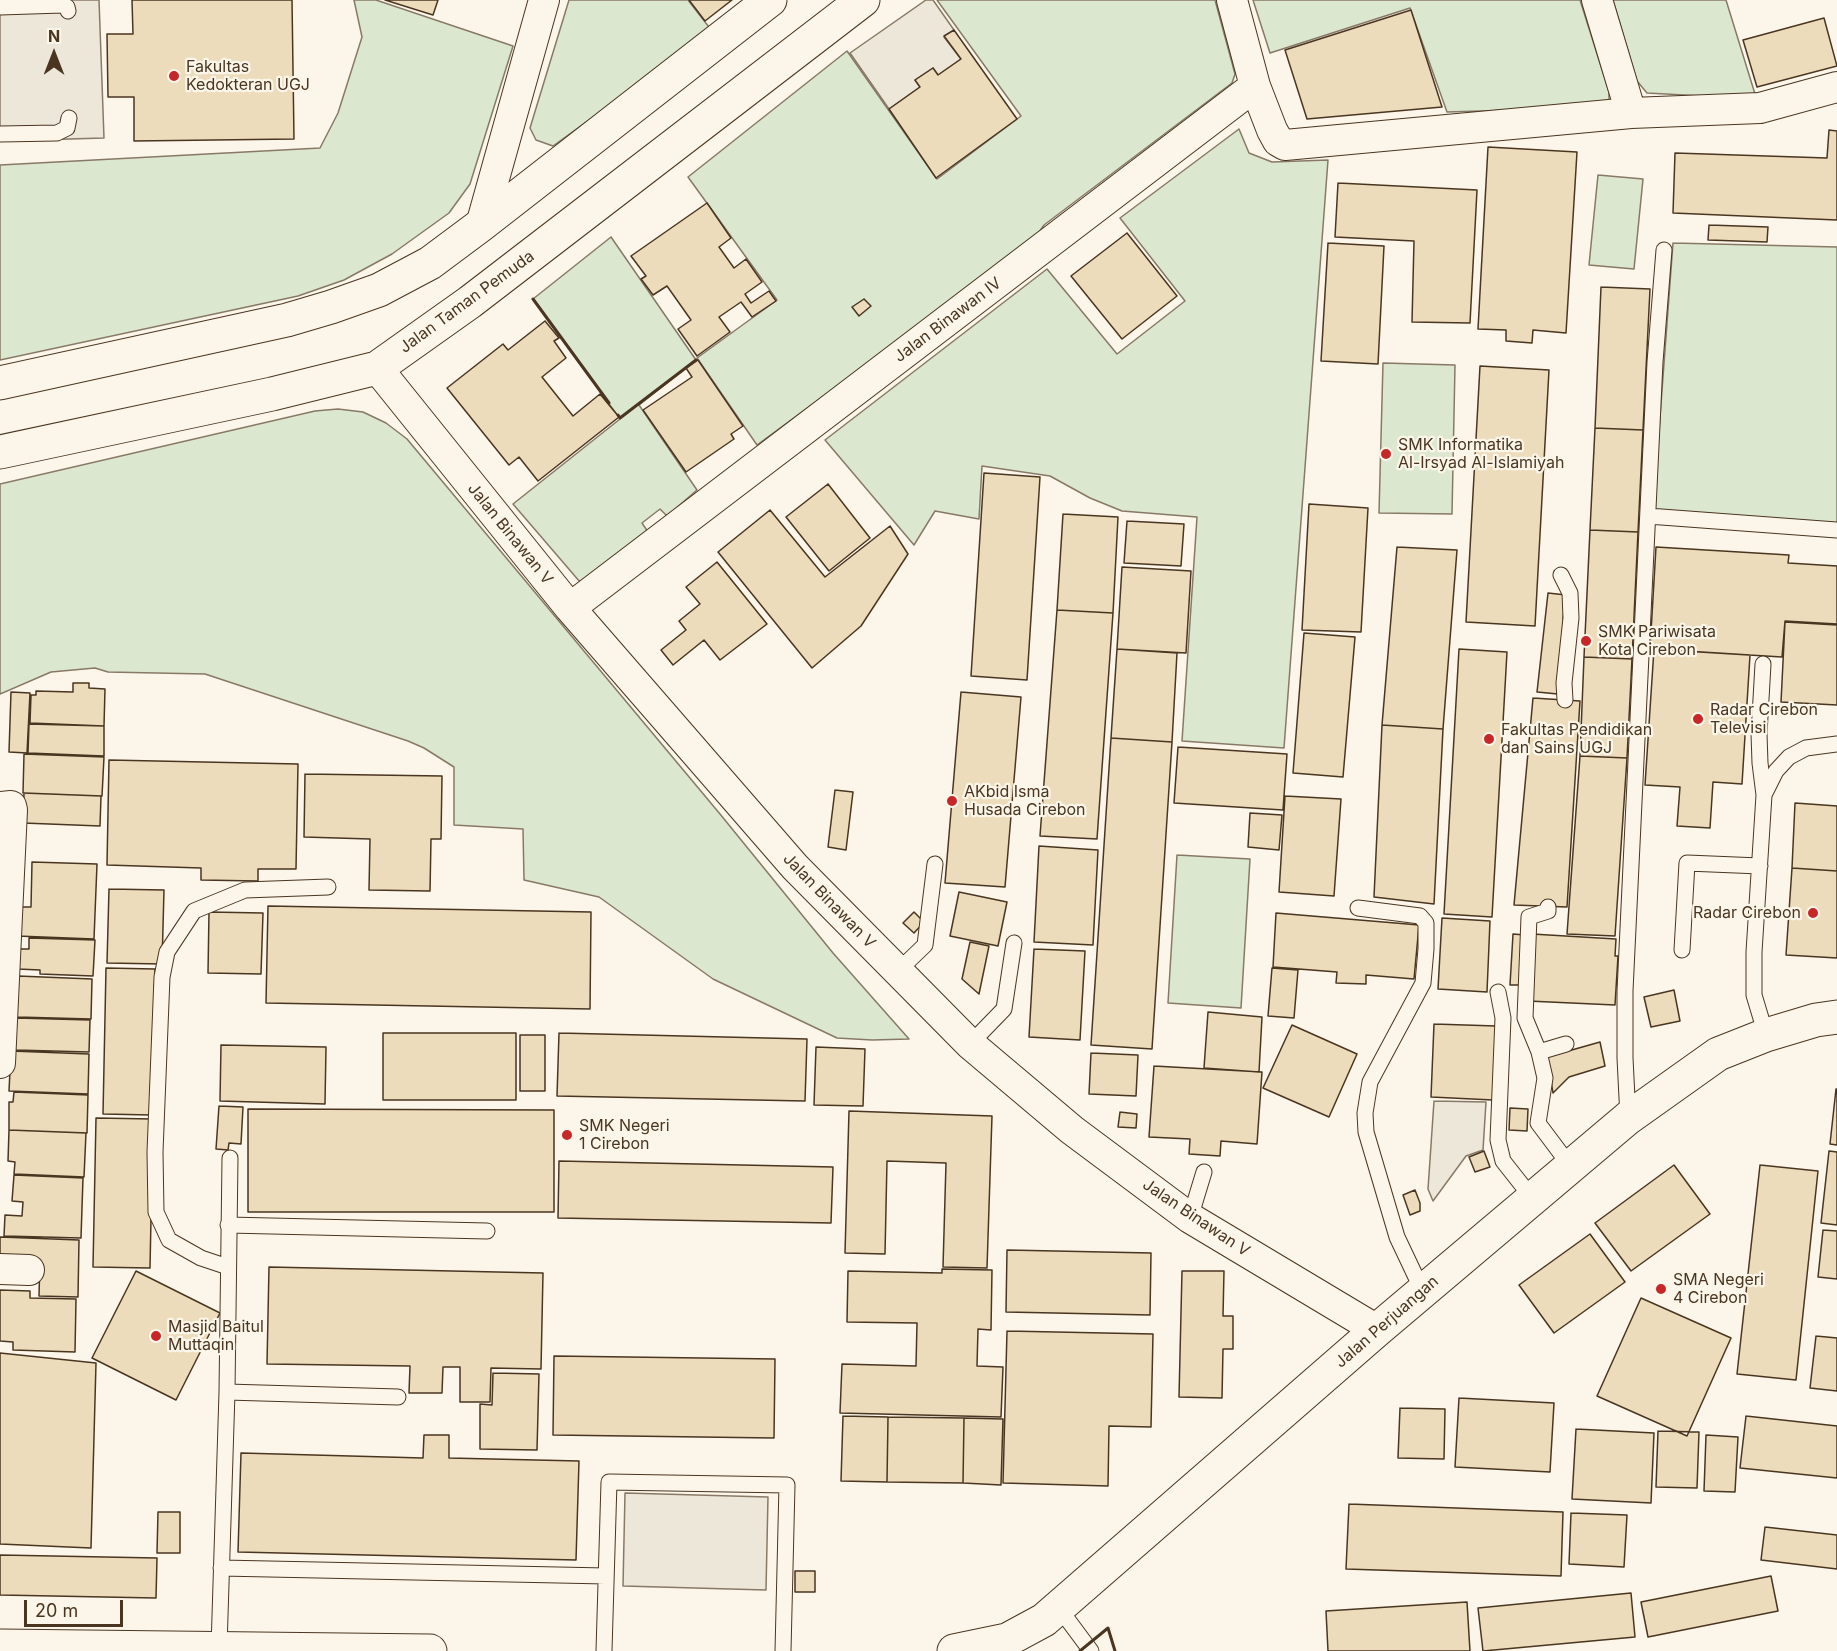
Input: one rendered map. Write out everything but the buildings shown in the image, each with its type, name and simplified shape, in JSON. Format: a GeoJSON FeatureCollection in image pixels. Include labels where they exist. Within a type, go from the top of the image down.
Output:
{"type":"FeatureCollection","features":[{"type":"Feature","properties":{"kind":"street"},"geometry":{"type":"LineString","coordinates":[[481,225],[544,0]]}},
{"type":"Feature","properties":{"kind":"street"},"geometry":{"type":"LineString","coordinates":[[0,383],[287,320],[379,290],[420,268],[481,225],[770,0]]}},
{"type":"Feature","properties":{"kind":"street","name":"Jalan Taman Pemuda"},"geometry":{"type":"LineString","coordinates":[[0,452],[272,394],[377,368],[470,302],[862,0]]}},
{"type":"Feature","properties":{"kind":"street"},"geometry":{"type":"LineString","coordinates":[[1232,0],[1255,86],[1272,130],[1278,141],[1286,145],[1631,113],[1760,108],[1837,87]]}},
{"type":"Feature","properties":{"kind":"street"},"geometry":{"type":"LineString","coordinates":[[1597,0],[1631,113]]}},
{"type":"Feature","properties":{"kind":"street","name":"Jalan Binawan IV"},"geometry":{"type":"LineString","coordinates":[[570,608],[1255,86]]}},
{"type":"Feature","properties":{"kind":"street","name":"Jalan Binawan V"},"geometry":{"type":"LineString","coordinates":[[377,368],[570,608],[795,867],[970,1044],[1072,1130],[1190,1218],[1377,1330]]}},
{"type":"Feature","properties":{"kind":"street"},"geometry":{"type":"LineString","coordinates":[[0,807],[11,806],[12,810],[0,1063]]}},
{"type":"Feature","properties":{"kind":"street","name":"Jalan Perjuangan"},"geometry":{"type":"LineString","coordinates":[[954,1651],[1007,1640],[1044,1620],[1377,1330],[1628,1118],[1718,1054],[1766,1035],[1816,1020],[1837,1017]]}},
{"type":"Feature","properties":{"kind":"street"},"geometry":{"type":"LineString","coordinates":[[0,1646],[76,1649],[219,1648],[430,1651]]}},
{"type":"Feature","properties":{"kind":"lane"},"geometry":{"type":"LineString","coordinates":[[0,7],[62,5],[67,7],[68,11]]}},
{"type":"Feature","properties":{"kind":"lane"},"geometry":{"type":"LineString","coordinates":[[0,134],[57,133],[67,128],[69,118]]}},
{"type":"Feature","properties":{"kind":"lane"},"geometry":{"type":"LineString","coordinates":[[1628,1118],[1625,991],[1655,362],[1664,250]]}},
{"type":"Feature","properties":{"kind":"lane"},"geometry":{"type":"LineString","coordinates":[[1648,516],[1837,530]]}},
{"type":"Feature","properties":{"kind":"lane"},"geometry":{"type":"LineString","coordinates":[[1561,575],[1570,593],[1571,618],[1564,684],[1565,700]]}},
{"type":"Feature","properties":{"kind":"lane"},"geometry":{"type":"LineString","coordinates":[[1763,664],[1759,734],[1764,795],[1754,952],[1754,995],[1766,1035]]}},
{"type":"Feature","properties":{"kind":"lane"},"geometry":{"type":"LineString","coordinates":[[1764,795],[1776,771],[1789,757],[1806,748],[1837,744]]}},
{"type":"Feature","properties":{"kind":"lane"},"geometry":{"type":"LineString","coordinates":[[1682,950],[1687,863],[1760,866]]}},
{"type":"Feature","properties":{"kind":"lane"},"geometry":{"type":"LineString","coordinates":[[898,971],[925,945],[935,864]]}},
{"type":"Feature","properties":{"kind":"lane"},"geometry":{"type":"LineString","coordinates":[[228,1267],[201,1258],[169,1240],[156,1212],[155,1141],[162,977],[167,952],[194,911],[245,890],[328,887]]}},
{"type":"Feature","properties":{"kind":"lane"},"geometry":{"type":"LineString","coordinates":[[1548,907],[1548,910],[1530,917],[1525,1018],[1539,1052],[1545,1078],[1538,1123],[1571,1167]]}},
{"type":"Feature","properties":{"kind":"lane"},"geometry":{"type":"LineString","coordinates":[[1358,908],[1420,915],[1426,923],[1423,983],[1370,1082],[1365,1113],[1366,1132],[1397,1237],[1423,1292]]}},
{"type":"Feature","properties":{"kind":"lane"},"geometry":{"type":"LineString","coordinates":[[970,1044],[1004,1009],[1014,943]]}},
{"type":"Feature","properties":{"kind":"lane"},"geometry":{"type":"LineString","coordinates":[[1498,993],[1503,1018],[1498,1140],[1503,1161],[1533,1199]]}},
{"type":"Feature","properties":{"kind":"lane"},"geometry":{"type":"LineString","coordinates":[[1539,1052],[1566,1044]]}},
{"type":"Feature","properties":{"kind":"lane"},"geometry":{"type":"LineString","coordinates":[[219,1648],[227,1392],[230,1158]]}},
{"type":"Feature","properties":{"kind":"lane"},"geometry":{"type":"LineString","coordinates":[[1190,1218],[1204,1172]]}},
{"type":"Feature","properties":{"kind":"lane"},"geometry":{"type":"LineString","coordinates":[[228,1224],[487,1231]]}},
{"type":"Feature","properties":{"kind":"lane"},"geometry":{"type":"LineString","coordinates":[[227,1392],[398,1397]]}},
{"type":"Feature","properties":{"kind":"lane"},"geometry":{"type":"LineString","coordinates":[[604,1651],[609,1482],[787,1485],[783,1651]]}},
{"type":"Feature","properties":{"kind":"lane"},"geometry":{"type":"LineString","coordinates":[[221,1568],[606,1576]]}},
{"type":"Feature","properties":{"kind":"lane"},"geometry":{"type":"LineString","coordinates":[[1059,1608],[1091,1651]]}},
{"type":"Feature","properties":{"kind":"green space"},"geometry":{"type":"Polygon","coordinates":[[[354,0],[376,0],[513,46],[470,184],[449,213],[392,254],[344,280],[298,296],[0,360],[0,165],[320,148],[338,113],[362,37],[354,0]]]}},
{"type":"Feature","properties":{"kind":"green space"},"geometry":{"type":"Polygon","coordinates":[[[569,0],[688,0],[712,31],[553,146],[536,140],[530,128],[569,0]]]}},
{"type":"Feature","properties":{"kind":"green space"},"geometry":{"type":"Polygon","coordinates":[[[937,0],[1215,0],[1235,74],[1232,83],[1044,225],[1035,238],[1015,255],[757,445],[697,358],[777,300],[688,177],[847,51],[937,179],[1021,116],[937,0]]]}},
{"type":"Feature","properties":{"kind":"green space"},"geometry":{"type":"Polygon","coordinates":[[[1253,0],[1580,0],[1609,92],[1609,100],[1580,108],[1447,112],[1410,8],[1270,53],[1253,0]]]}},
{"type":"Feature","properties":{"kind":"green space"},"geometry":{"type":"Polygon","coordinates":[[[1613,0],[1726,0],[1755,94],[1703,96],[1647,93],[1637,81],[1613,0]]]}},
{"type":"Feature","properties":{"kind":"green space"},"geometry":{"type":"Polygon","coordinates":[[[1239,129],[1249,153],[1272,162],[1328,160],[1284,748],[1182,741],[1197,517],[1122,511],[1090,498],[1050,476],[982,466],[979,519],[935,511],[914,545],[825,440],[1047,269],[1117,354],[1185,301],[1120,218],[1239,129]]]}},
{"type":"Feature","properties":{"kind":"green space"},"geometry":{"type":"Polygon","coordinates":[[[1598,175],[1643,179],[1634,269],[1589,265],[1598,175]]]}},
{"type":"Feature","properties":{"kind":"green space"},"geometry":{"type":"Polygon","coordinates":[[[611,237],[696,360],[639,405],[697,490],[667,516],[660,509],[642,523],[648,532],[580,582],[513,504],[620,419],[533,299],[611,237]]]}},
{"type":"Feature","properties":{"kind":"green space"},"geometry":{"type":"Polygon","coordinates":[[[1673,243],[1837,247],[1837,524],[1653,511],[1673,243]]]}},
{"type":"Feature","properties":{"kind":"green space"},"geometry":{"type":"Polygon","coordinates":[[[1383,363],[1455,365],[1452,514],[1379,513],[1383,363]]]}},
{"type":"Feature","properties":{"kind":"green space"},"geometry":{"type":"Polygon","coordinates":[[[338,409],[363,412],[386,423],[407,439],[833,953],[909,1039],[837,1038],[713,979],[599,897],[524,880],[523,829],[454,825],[454,767],[408,741],[205,674],[108,672],[95,668],[51,672],[0,694],[0,484],[315,411],[338,409]]]}},
{"type":"Feature","properties":{"kind":"green space"},"geometry":{"type":"Polygon","coordinates":[[[1177,855],[1250,859],[1241,1008],[1168,1003],[1177,855]]]}},
{"type":"Feature","properties":{"kind":"shaded area"},"geometry":{"type":"Polygon","coordinates":[[[0,0],[99,0],[104,138],[0,141],[0,0]]]}},
{"type":"Feature","properties":{"kind":"shaded area"},"geometry":{"type":"Polygon","coordinates":[[[926,0],[933,0],[954,30],[944,37],[961,59],[938,75],[933,68],[915,80],[920,87],[889,109],[850,53],[926,0]]]}},
{"type":"Feature","properties":{"kind":"shaded area"},"geometry":{"type":"Polygon","coordinates":[[[1434,1101],[1486,1102],[1483,1150],[1466,1156],[1433,1201],[1428,1189],[1434,1101]]]}},
{"type":"Feature","properties":{"kind":"shaded area"},"geometry":{"type":"Polygon","coordinates":[[[625,1493],[768,1497],[766,1590],[623,1586],[625,1493]]]}},
{"type":"Feature","properties":{"kind":"wall"},"geometry":{"type":"LineString","coordinates":[[533,299],[609,403]]}},
{"type":"Feature","properties":{"kind":"wall"},"geometry":{"type":"LineString","coordinates":[[618,415],[620,418],[696,360]]}},
{"type":"Feature","properties":{"kind":"wall"},"geometry":{"type":"LineString","coordinates":[[1080,1651],[1108,1628],[1115,1651]]}},
{"type":"Feature","properties":{"kind":"place","name":"Fakultas Kedokteran UGJ"},"geometry":{"type":"Point","coordinates":[174,76]}},
{"type":"Feature","properties":{"kind":"place","name":"SMK Informatika Al-Irsyad Al-Islamiyah"},"geometry":{"type":"Point","coordinates":[1386,454]}},
{"type":"Feature","properties":{"kind":"place","name":"SMK Pariwisata Kota Cirebon"},"geometry":{"type":"Point","coordinates":[1586,641]}},
{"type":"Feature","properties":{"kind":"place","name":"Radar Cirebon Televisi"},"geometry":{"type":"Point","coordinates":[1698,719]}},
{"type":"Feature","properties":{"kind":"place","name":"Fakultas Pendidikan dan Sains UGJ"},"geometry":{"type":"Point","coordinates":[1489,739]}},
{"type":"Feature","properties":{"kind":"place","name":"AKbid Isma Husada Cirebon"},"geometry":{"type":"Point","coordinates":[952,801]}},
{"type":"Feature","properties":{"kind":"place","name":"Radar Cirebon"},"geometry":{"type":"Point","coordinates":[1813,913]}},
{"type":"Feature","properties":{"kind":"place","name":"SMK Negeri 1 Cirebon"},"geometry":{"type":"Point","coordinates":[567,1135]}},
{"type":"Feature","properties":{"kind":"place","name":"SMA Negeri 4 Cirebon"},"geometry":{"type":"Point","coordinates":[1661,1289]}},
{"type":"Feature","properties":{"kind":"place","name":"Masjid Baitul Muttaqin"},"geometry":{"type":"Point","coordinates":[156,1336]}}]}
